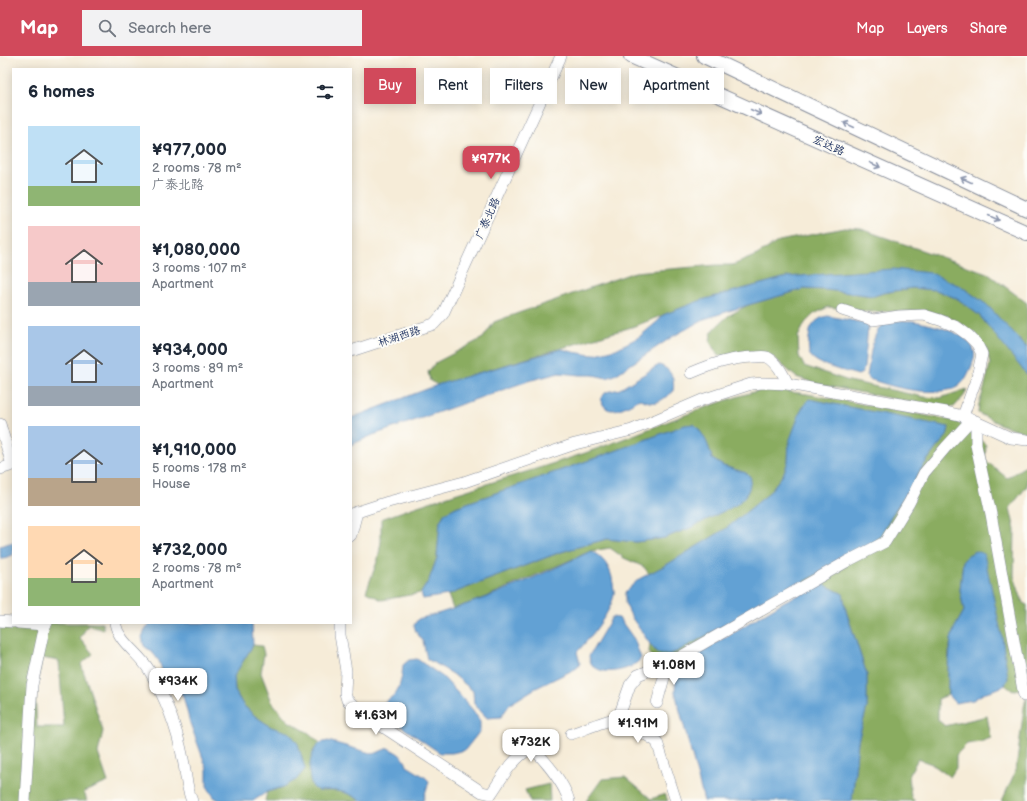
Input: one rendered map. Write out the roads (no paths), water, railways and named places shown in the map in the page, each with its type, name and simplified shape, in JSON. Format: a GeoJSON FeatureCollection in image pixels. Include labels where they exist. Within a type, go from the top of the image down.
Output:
{"type":"FeatureCollection","features":[{"type":"Feature","properties":{"kind":"main road","name":"宏达路"},"geometry":{"type":"LineString","coordinates":[[632,56],[1027,233]]}},
{"type":"Feature","properties":{"kind":"main road"},"geometry":{"type":"LineString","coordinates":[[704,56],[1027,209]]}},
{"type":"Feature","properties":{"kind":"street","name":"广泰北路"},"geometry":{"type":"LineString","coordinates":[[443,314],[560,56]]}},
{"type":"Feature","properties":{"kind":"street"},"geometry":{"type":"LineString","coordinates":[[842,310],[873,320],[899,316],[924,315],[940,320],[968,335],[977,344],[982,354],[970,419],[1024,680],[1024,696]]}},
{"type":"Feature","properties":{"kind":"street","name":"林湖西路"},"geometry":{"type":"LineString","coordinates":[[352,351],[434,324],[443,314]]}},
{"type":"Feature","properties":{"kind":"street"},"geometry":{"type":"LineString","coordinates":[[691,374],[707,366],[726,360],[765,356],[780,369],[788,384]]}},
{"type":"Feature","properties":{"kind":"street"},"geometry":{"type":"LineString","coordinates":[[352,528],[354,513],[388,502],[464,482],[575,444],[632,430],[702,400],[751,384],[788,384],[970,419],[1011,438],[1027,440]]}},
{"type":"Feature","properties":{"kind":"street"},"geometry":{"type":"LineString","coordinates":[[618,719],[630,685],[638,675],[668,663],[846,562],[885,542],[909,504],[924,474],[970,419]]}},
{"type":"Feature","properties":{"kind":"street"},"geometry":{"type":"LineString","coordinates":[[0,424],[12,462]]}},
{"type":"Feature","properties":{"kind":"street"},"geometry":{"type":"LineString","coordinates":[[0,469],[12,465]]}},
{"type":"Feature","properties":{"kind":"street"},"geometry":{"type":"LineString","coordinates":[[0,621],[12,622]]}},
{"type":"Feature","properties":{"kind":"street"},"geometry":{"type":"LineString","coordinates":[[25,801],[32,684],[46,624]]}},
{"type":"Feature","properties":{"kind":"street"},"geometry":{"type":"LineString","coordinates":[[115,624],[123,640],[148,668],[164,697],[184,759],[187,790],[192,801]]}},
{"type":"Feature","properties":{"kind":"street"},"geometry":{"type":"LineString","coordinates":[[340,624],[340,635],[346,671],[345,693],[347,700],[371,719],[489,797],[511,763],[532,747],[563,786],[569,801]]}},
{"type":"Feature","properties":{"kind":"street"},"geometry":{"type":"LineString","coordinates":[[658,703],[668,663]]}},
{"type":"Feature","properties":{"kind":"street"},"geometry":{"type":"LineString","coordinates":[[572,734],[609,720],[618,719],[657,742],[676,801]]}},
{"type":"Feature","properties":{"kind":"water"},"geometry":{"type":"Polygon","coordinates":[[[893,269],[931,273],[962,287],[987,305],[1027,348],[1027,375],[980,316],[958,299],[936,290],[912,288],[874,296],[827,290],[804,289],[704,319],[672,337],[615,375],[607,378],[593,375],[559,373],[528,381],[373,435],[352,445],[352,418],[440,384],[562,349],[592,355],[616,349],[639,337],[663,315],[702,300],[787,277],[893,269]]]}},
{"type":"Feature","properties":{"kind":"water"},"geometry":{"type":"Polygon","coordinates":[[[828,316],[865,323],[868,327],[864,368],[862,373],[858,375],[832,368],[819,362],[810,355],[808,343],[811,328],[817,320],[828,316]]]}},
{"type":"Feature","properties":{"kind":"water"},"geometry":{"type":"Polygon","coordinates":[[[913,321],[948,330],[957,334],[971,344],[974,351],[973,362],[966,377],[957,387],[938,391],[918,391],[888,385],[869,379],[867,376],[872,345],[878,330],[882,325],[888,322],[913,321]]]}},
{"type":"Feature","properties":{"kind":"water"},"geometry":{"type":"Polygon","coordinates":[[[659,365],[670,372],[673,379],[673,392],[658,402],[640,399],[618,409],[612,410],[607,409],[603,405],[601,398],[606,392],[620,389],[659,365]]]}},
{"type":"Feature","properties":{"kind":"water"},"geometry":{"type":"Polygon","coordinates":[[[809,399],[949,427],[947,436],[923,466],[891,516],[881,535],[869,546],[676,652],[667,655],[657,653],[632,618],[625,603],[625,592],[639,579],[668,564],[727,528],[767,495],[783,475],[788,462],[789,442],[801,410],[809,399]]]}},
{"type":"Feature","properties":{"kind":"water"},"geometry":{"type":"Polygon","coordinates":[[[694,424],[706,440],[712,459],[723,466],[746,473],[751,478],[749,489],[745,497],[736,505],[690,528],[664,538],[636,542],[607,539],[558,553],[448,595],[423,599],[421,593],[429,580],[437,558],[440,521],[445,513],[456,507],[685,425],[694,424]]]}},
{"type":"Feature","properties":{"kind":"water"},"geometry":{"type":"Polygon","coordinates":[[[12,542],[12,555],[1,559],[0,546],[12,542]]]}},
{"type":"Feature","properties":{"kind":"water"},"geometry":{"type":"Polygon","coordinates":[[[591,551],[600,557],[609,568],[614,594],[612,602],[604,618],[577,652],[580,663],[577,668],[534,689],[510,704],[501,717],[487,718],[474,704],[473,691],[453,674],[427,659],[423,641],[416,632],[414,625],[418,619],[462,606],[506,590],[591,551]]]}},
{"type":"Feature","properties":{"kind":"water"},"geometry":{"type":"Polygon","coordinates":[[[976,551],[984,554],[1002,637],[1008,678],[1005,685],[1002,687],[986,692],[973,700],[955,703],[948,695],[948,670],[951,640],[954,629],[964,611],[960,590],[963,561],[968,555],[976,551]]]}},
{"type":"Feature","properties":{"kind":"water"},"geometry":{"type":"Polygon","coordinates":[[[823,584],[843,594],[846,611],[867,675],[867,707],[858,741],[852,801],[704,801],[675,692],[676,667],[785,601],[823,584]]]}},
{"type":"Feature","properties":{"kind":"water"},"geometry":{"type":"Polygon","coordinates":[[[612,617],[619,618],[634,639],[641,658],[637,663],[630,667],[621,670],[604,671],[591,664],[589,656],[612,617]]]}},
{"type":"Feature","properties":{"kind":"water"},"geometry":{"type":"Polygon","coordinates":[[[150,624],[252,624],[253,645],[234,676],[235,691],[243,705],[255,716],[271,727],[290,733],[298,744],[305,769],[296,780],[283,787],[267,792],[253,801],[220,801],[214,797],[207,786],[207,769],[190,723],[183,696],[164,676],[159,661],[152,652],[144,646],[142,637],[146,628],[150,624]]]}},
{"type":"Feature","properties":{"kind":"water"},"geometry":{"type":"Polygon","coordinates":[[[417,659],[443,677],[473,710],[480,721],[480,731],[465,750],[452,753],[440,753],[376,709],[392,697],[396,692],[401,681],[403,665],[409,660],[417,659]]]}},
{"type":"Feature","properties":{"kind":"water"},"geometry":{"type":"Polygon","coordinates":[[[328,741],[374,754],[388,748],[397,753],[402,757],[407,766],[429,781],[423,801],[361,801],[346,793],[318,791],[313,787],[311,782],[309,771],[311,758],[320,743],[328,741]]]}}]}
